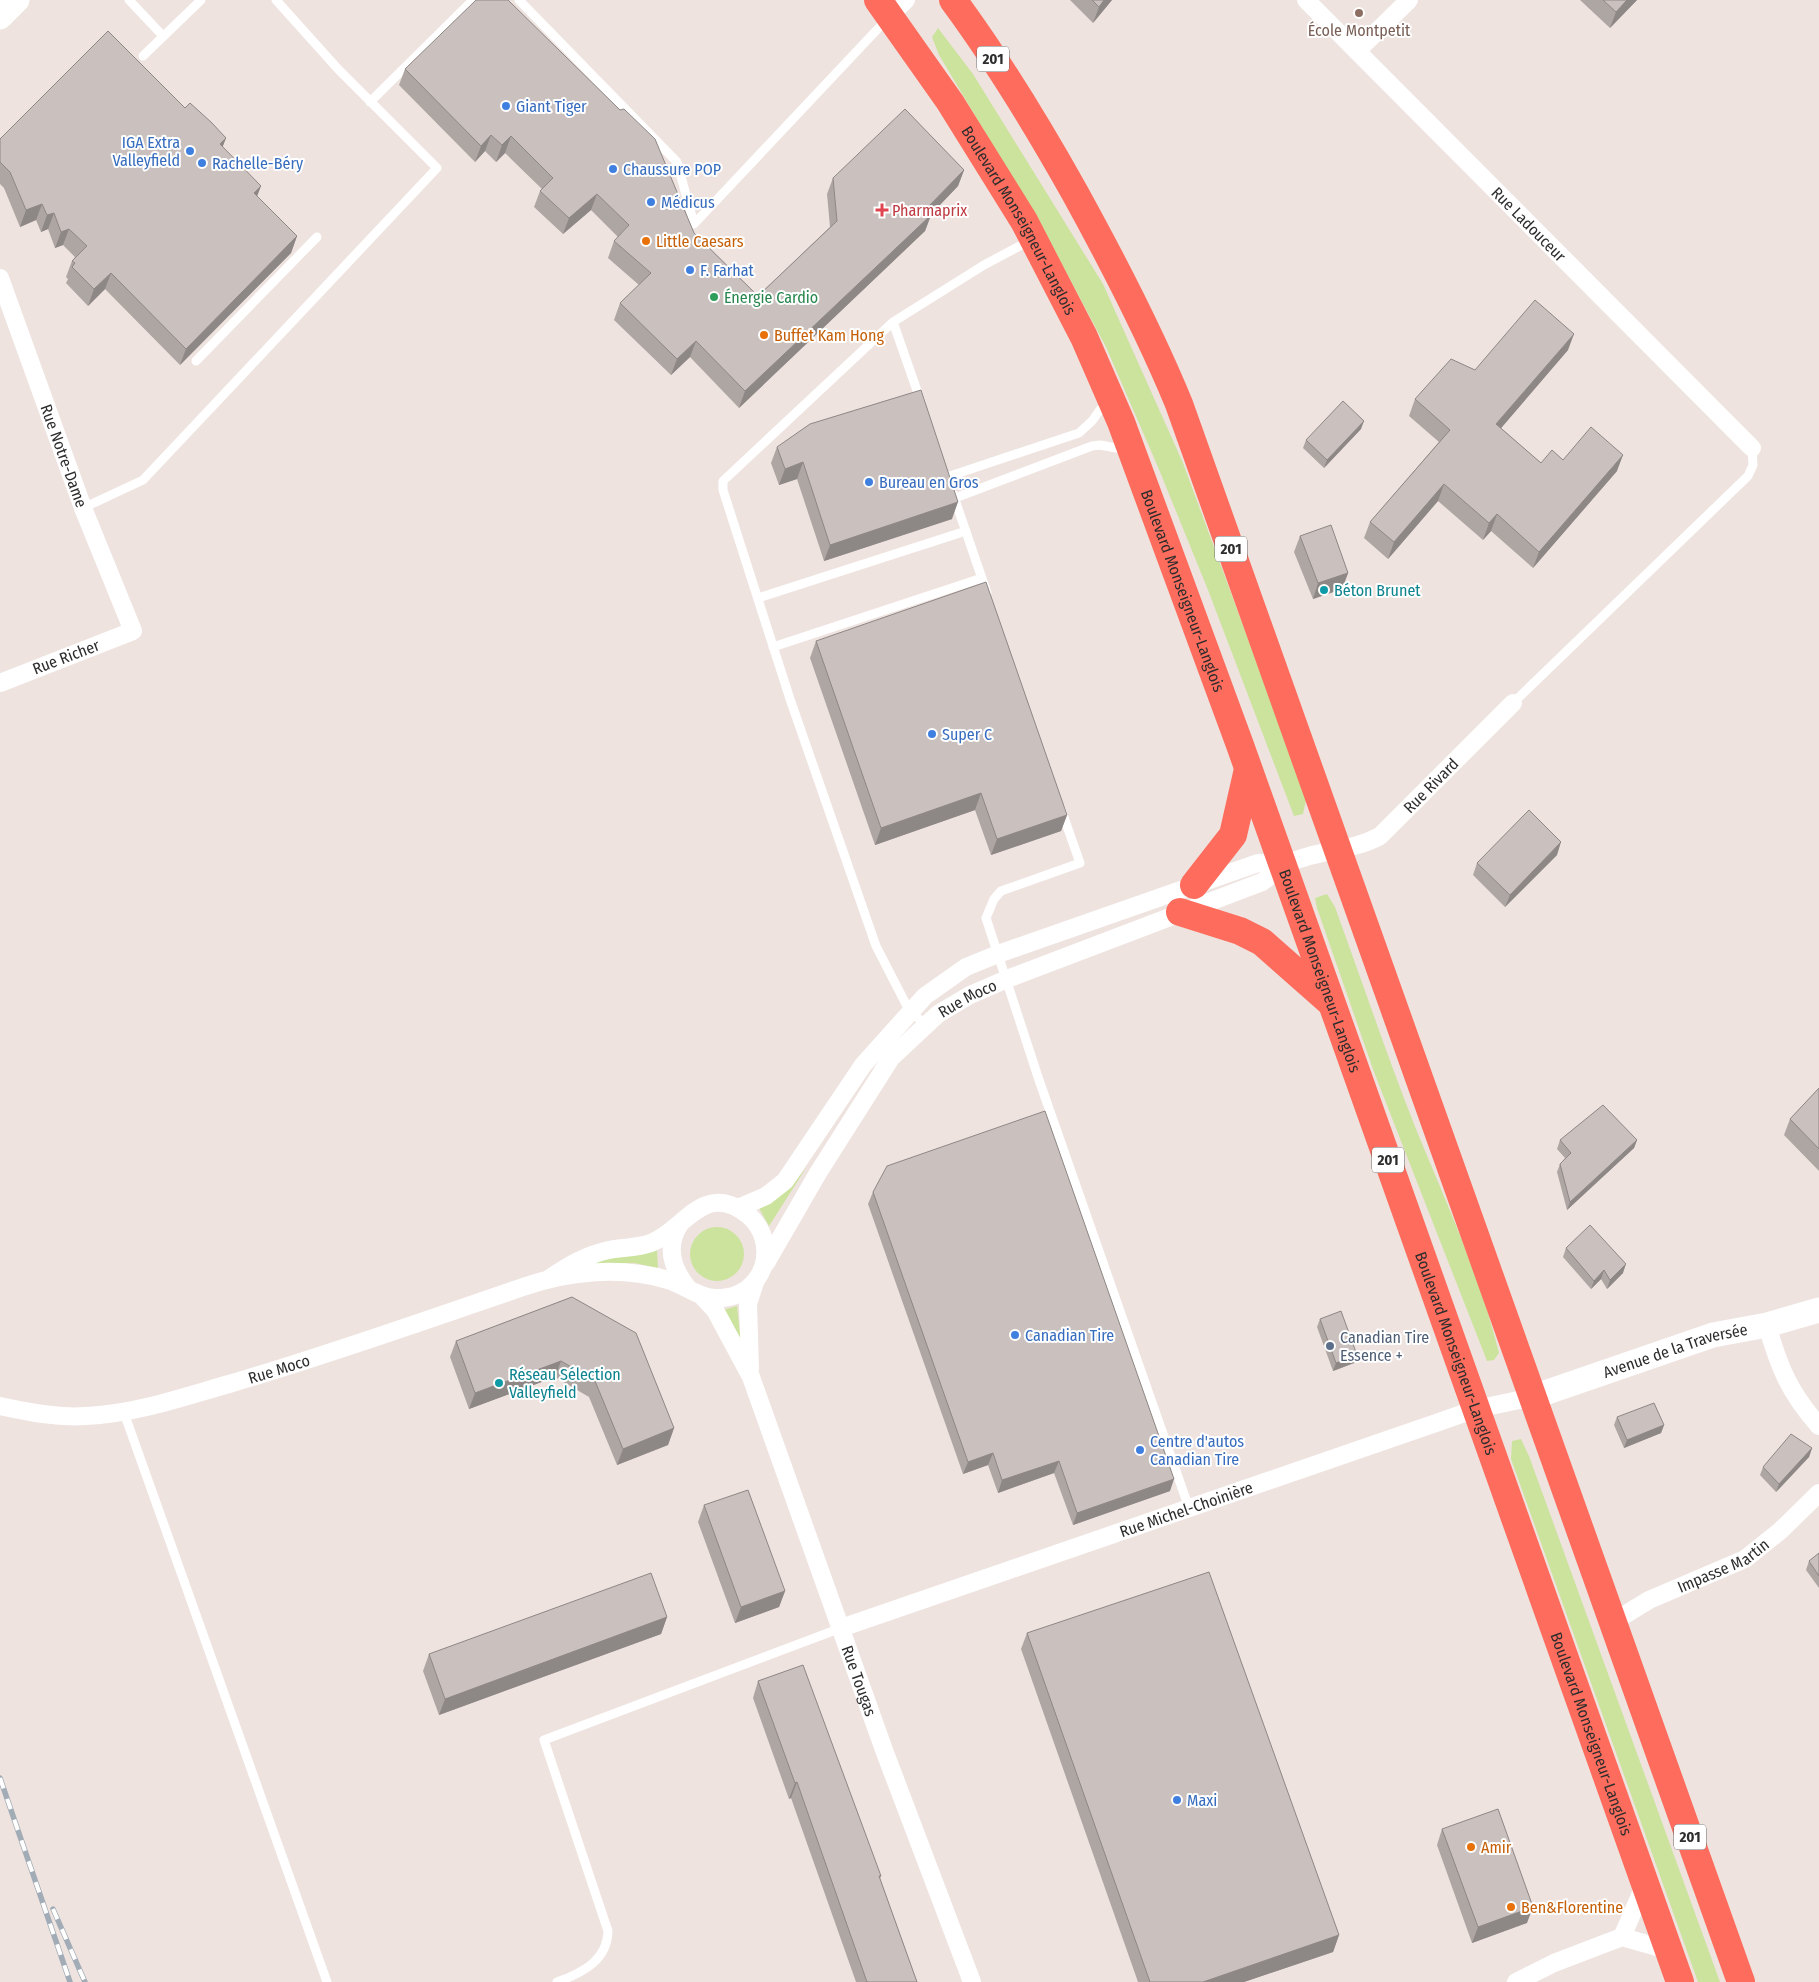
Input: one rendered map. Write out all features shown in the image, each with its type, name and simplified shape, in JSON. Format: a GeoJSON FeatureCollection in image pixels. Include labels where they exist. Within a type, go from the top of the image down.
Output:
{"type":"FeatureCollection","features":[{"type":"Feature","properties":{"kind":"highway","name":"201"},"geometry":{"type":"LineString","coordinates":[[953,0],[1052,153],[1118,272],[1151,340],[1189,431],[1741,1982]]}},
{"type":"Feature","properties":{"kind":"highway","name":"Boulevard Monseigneur-Langlois"},"geometry":{"type":"LineString","coordinates":[[892,5],[1034,239],[1084,337],[1133,452],[1332,1002],[1680,1982]]}},
{"type":"Feature","properties":{"kind":"highway"},"geometry":{"type":"LineString","coordinates":[[1194,885],[1233,835],[1248,768]]}},
{"type":"Feature","properties":{"kind":"highway"},"geometry":{"type":"LineString","coordinates":[[1180,912],[1240,931],[1262,942],[1332,1002]]}},
{"type":"Feature","properties":{"kind":"street"},"geometry":{"type":"LineString","coordinates":[[0,17],[17,0]]}},
{"type":"Feature","properties":{"kind":"street","name":"Rue Ladouceur"},"geometry":{"type":"LineString","coordinates":[[1306,0],[1752,448]]}},
{"type":"Feature","properties":{"kind":"street"},"geometry":{"type":"LineString","coordinates":[[1357,51],[1409,0]]}},
{"type":"Feature","properties":{"kind":"street","name":"Rue Notre-Dame"},"geometry":{"type":"LineString","coordinates":[[0,278],[83,508],[133,631]]}},
{"type":"Feature","properties":{"kind":"street","name":"Rue Richer"},"geometry":{"type":"LineString","coordinates":[[0,683],[133,631]]}},
{"type":"Feature","properties":{"kind":"street","name":"Rue Rivard"},"geometry":{"type":"LineString","coordinates":[[1338,848],[1367,842],[1387,831],[1513,702]]}},
{"type":"Feature","properties":{"kind":"street","name":"Rue Moco"},"geometry":{"type":"LineString","coordinates":[[0,1406],[49,1415],[86,1416],[154,1406],[283,1368],[550,1278],[605,1272],[638,1273],[715,1299],[730,1298],[744,1292],[759,1276],[818,1173],[891,1058],[938,1014],[970,994],[1006,979],[1262,882],[1283,865],[1338,848]]}},
{"type":"Feature","properties":{"kind":"street","name":"Rue Moco"},"geometry":{"type":"LineString","coordinates":[[550,1278],[588,1255],[652,1243],[684,1218],[709,1204],[724,1204],[738,1208],[766,1196],[785,1181],[863,1065],[925,996],[966,967],[1258,862],[1283,865]]}},
{"type":"Feature","properties":{"kind":"street"},"geometry":{"type":"LineString","coordinates":[[738,1208],[750,1216],[762,1234],[766,1256],[759,1276]]}},
{"type":"Feature","properties":{"kind":"street"},"geometry":{"type":"LineString","coordinates":[[684,1218],[676,1231],[671,1246],[672,1262],[678,1276],[694,1291]]}},
{"type":"Feature","properties":{"kind":"street","name":"Rue Tougas"},"geometry":{"type":"LineString","coordinates":[[751,1377],[748,1304],[759,1276]]}},
{"type":"Feature","properties":{"kind":"street","name":"Rue Tougas"},"geometry":{"type":"LineString","coordinates":[[694,1291],[715,1310],[751,1377],[841,1628],[972,1982]]}},
{"type":"Feature","properties":{"kind":"street","name":"Avenue de la Traversée"},"geometry":{"type":"LineString","coordinates":[[1533,1397],[1713,1334],[1767,1325],[1819,1310]]}},
{"type":"Feature","properties":{"kind":"street"},"geometry":{"type":"LineString","coordinates":[[1767,1325],[1778,1362],[1792,1393],[1819,1426]]}},
{"type":"Feature","properties":{"kind":"street","name":"Rue Michel-Choinière"},"geometry":{"type":"LineString","coordinates":[[841,1628],[1476,1409],[1533,1397]]}},
{"type":"Feature","properties":{"kind":"street","name":"Impasse Martin"},"geometry":{"type":"LineString","coordinates":[[1614,1622],[1649,1600],[1745,1559],[1780,1531],[1819,1493]]}},
{"type":"Feature","properties":{"kind":"street"},"geometry":{"type":"LineString","coordinates":[[1622,1937],[1645,1884]]}},
{"type":"Feature","properties":{"kind":"street"},"geometry":{"type":"LineString","coordinates":[[1516,1982],[1561,1960],[1622,1937],[1668,1950]]}},
{"type":"Feature","properties":{"kind":"lane"},"geometry":{"type":"LineString","coordinates":[[128,0],[163,36]]}},
{"type":"Feature","properties":{"kind":"lane"},"geometry":{"type":"LineString","coordinates":[[143,56],[201,0]]}},
{"type":"Feature","properties":{"kind":"lane"},"geometry":{"type":"LineString","coordinates":[[83,508],[143,480],[437,168],[338,69],[276,0]]}},
{"type":"Feature","properties":{"kind":"lane"},"geometry":{"type":"LineString","coordinates":[[370,102],[473,0]]}},
{"type":"Feature","properties":{"kind":"lane"},"geometry":{"type":"LineString","coordinates":[[519,0],[677,162],[694,224],[892,5]]}},
{"type":"Feature","properties":{"kind":"lane"},"geometry":{"type":"LineString","coordinates":[[196,361],[317,237]]}},
{"type":"Feature","properties":{"kind":"lane"},"geometry":{"type":"LineString","coordinates":[[927,1025],[910,1012],[876,946],[773,647],[723,490],[723,481],[893,322],[984,265],[1034,239]]}},
{"type":"Feature","properties":{"kind":"lane"},"geometry":{"type":"LineString","coordinates":[[893,322],[923,409]]}},
{"type":"Feature","properties":{"kind":"lane"},"geometry":{"type":"LineString","coordinates":[[991,604],[946,473],[1079,433],[1092,421],[1110,396]]}},
{"type":"Feature","properties":{"kind":"lane"},"geometry":{"type":"LineString","coordinates":[[955,498],[1092,446],[1100,445],[1133,452]]}},
{"type":"Feature","properties":{"kind":"lane"},"geometry":{"type":"LineString","coordinates":[[1513,702],[1748,476],[1753,466],[1752,448]]}},
{"type":"Feature","properties":{"kind":"lane"},"geometry":{"type":"LineString","coordinates":[[758,598],[966,531]]}},
{"type":"Feature","properties":{"kind":"lane"},"geometry":{"type":"LineString","coordinates":[[773,647],[982,578]]}},
{"type":"Feature","properties":{"kind":"lane"},"geometry":{"type":"LineString","coordinates":[[1057,795],[1080,863],[1001,891],[994,899],[986,918],[1042,1088],[1189,1508]]}},
{"type":"Feature","properties":{"kind":"lane"},"geometry":{"type":"LineString","coordinates":[[123,1410],[327,1982]]}},
{"type":"Feature","properties":{"kind":"lane"},"geometry":{"type":"LineString","coordinates":[[557,1982],[595,1964],[605,1945],[608,1931],[544,1740],[841,1628]]}},
{"type":"Feature","properties":{"kind":"green space"},"geometry":{"type":"Polygon","coordinates":[[[938,28],[973,74],[1103,284],[1183,463],[1293,761],[1306,800],[1303,814],[1294,816],[1208,590],[1158,467],[1106,347],[1047,236],[939,55],[932,37],[938,28]]]}},
{"type":"Feature","properties":{"kind":"green space"},"geometry":{"type":"Polygon","coordinates":[[[1327,894],[1335,907],[1405,1102],[1472,1268],[1499,1353],[1494,1360],[1487,1361],[1374,1072],[1317,908],[1315,898],[1327,894]]]}},
{"type":"Feature","properties":{"kind":"green space"},"geometry":{"type":"Polygon","coordinates":[[[806,1168],[769,1226],[759,1208],[785,1191],[806,1168]]]}},
{"type":"Feature","properties":{"kind":"green space"},"geometry":{"type":"Polygon","coordinates":[[[717,1227],[727,1229],[736,1235],[742,1244],[744,1254],[742,1264],[736,1273],[727,1279],[717,1281],[707,1279],[698,1273],[692,1264],[690,1254],[692,1244],[698,1235],[707,1229],[717,1227]]]}},
{"type":"Feature","properties":{"kind":"green space"},"geometry":{"type":"Polygon","coordinates":[[[657,1250],[658,1268],[634,1263],[581,1265],[597,1259],[657,1250]]]}},
{"type":"Feature","properties":{"kind":"green space"},"geometry":{"type":"Polygon","coordinates":[[[737,1306],[742,1350],[723,1310],[737,1306]]]}},
{"type":"Feature","properties":{"kind":"green space"},"geometry":{"type":"Polygon","coordinates":[[[1521,1439],[1529,1456],[1720,1982],[1698,1982],[1511,1459],[1512,1441],[1521,1439]]]}},
{"type":"Feature","properties":{"kind":"building"},"geometry":{"type":"Polygon","coordinates":[[[476,0],[508,0],[620,110],[624,109],[655,139],[694,233],[758,296],[837,221],[833,178],[905,109],[964,170],[926,209],[931,215],[745,391],[696,341],[677,359],[620,303],[651,273],[614,241],[629,225],[597,194],[569,218],[540,191],[553,178],[511,136],[502,145],[491,135],[481,146],[405,69],[476,0]]]}},
{"type":"Feature","properties":{"kind":"building"},"geometry":{"type":"Polygon","coordinates":[[[1092,0],[1104,0],[1099,7],[1092,0]]]}},
{"type":"Feature","properties":{"kind":"building"},"geometry":{"type":"Polygon","coordinates":[[[1603,0],[1627,0],[1616,12],[1603,0]]]}},
{"type":"Feature","properties":{"kind":"building"},"geometry":{"type":"Polygon","coordinates":[[[108,31],[185,108],[190,103],[226,138],[220,144],[261,186],[254,193],[297,236],[186,349],[111,273],[94,289],[72,267],[75,263],[72,261],[87,246],[69,229],[61,232],[54,213],[47,215],[42,204],[26,210],[10,172],[0,162],[0,139],[108,31]]]}},
{"type":"Feature","properties":{"kind":"building"},"geometry":{"type":"Polygon","coordinates":[[[1535,300],[1574,334],[1496,424],[1541,463],[1552,450],[1563,460],[1591,427],[1623,455],[1539,552],[1497,514],[1489,523],[1444,484],[1394,542],[1370,522],[1450,430],[1415,399],[1451,359],[1475,370],[1535,300]]]}},
{"type":"Feature","properties":{"kind":"building","name":"Bureau en Gros"},"geometry":{"type":"Polygon","coordinates":[[[921,390],[958,502],[830,545],[803,462],[785,469],[777,447],[810,424],[921,390]]]}},
{"type":"Feature","properties":{"kind":"building"},"geometry":{"type":"Polygon","coordinates":[[[1343,401],[1364,421],[1327,460],[1306,440],[1343,401]]]}},
{"type":"Feature","properties":{"kind":"building"},"geometry":{"type":"Polygon","coordinates":[[[1331,525],[1348,573],[1318,583],[1300,536],[1331,525]]]}},
{"type":"Feature","properties":{"kind":"building","name":"Super C"},"geometry":{"type":"Polygon","coordinates":[[[986,582],[1067,815],[997,839],[981,793],[881,828],[816,641],[986,582]]]}},
{"type":"Feature","properties":{"kind":"building"},"geometry":{"type":"Polygon","coordinates":[[[1529,810],[1561,842],[1510,895],[1477,863],[1529,810]]]}},
{"type":"Feature","properties":{"kind":"building"},"geometry":{"type":"Polygon","coordinates":[[[1819,1088],[1819,1149],[1790,1119],[1819,1088]]]}},
{"type":"Feature","properties":{"kind":"building"},"geometry":{"type":"Polygon","coordinates":[[[1603,1105],[1637,1140],[1570,1202],[1560,1164],[1571,1153],[1560,1140],[1603,1105]]]}},
{"type":"Feature","properties":{"kind":"building","name":"Canadian Tire"},"geometry":{"type":"Polygon","coordinates":[[[1045,1111],[1174,1479],[1077,1513],[1059,1461],[1002,1480],[993,1453],[968,1462],[873,1192],[887,1166],[1045,1111]]]}},
{"type":"Feature","properties":{"kind":"building"},"geometry":{"type":"Polygon","coordinates":[[[1590,1225],[1626,1264],[1610,1280],[1604,1270],[1594,1281],[1566,1248],[1590,1225]]]}},
{"type":"Feature","properties":{"kind":"building","name":"Réseau Sélection Valleyfield"},"geometry":{"type":"Polygon","coordinates":[[[572,1297],[636,1333],[674,1428],[623,1449],[595,1381],[561,1361],[475,1393],[456,1341],[572,1297]]]}},
{"type":"Feature","properties":{"kind":"building"},"geometry":{"type":"Polygon","coordinates":[[[1341,1311],[1357,1355],[1336,1363],[1320,1319],[1341,1311]]]}},
{"type":"Feature","properties":{"kind":"building"},"geometry":{"type":"Polygon","coordinates":[[[1654,1403],[1664,1425],[1627,1440],[1617,1417],[1654,1403]]]}},
{"type":"Feature","properties":{"kind":"building"},"geometry":{"type":"Polygon","coordinates":[[[1791,1434],[1812,1448],[1779,1484],[1763,1467],[1791,1434]]]}},
{"type":"Feature","properties":{"kind":"building"},"geometry":{"type":"Polygon","coordinates":[[[748,1490],[785,1591],[741,1607],[704,1505],[748,1490]]]}},
{"type":"Feature","properties":{"kind":"building"},"geometry":{"type":"Polygon","coordinates":[[[1819,1553],[1819,1576],[1809,1561],[1819,1553]]]}},
{"type":"Feature","properties":{"kind":"building","name":"Maxi"},"geometry":{"type":"Polygon","coordinates":[[[1209,1572],[1339,1935],[1203,1982],[1150,1982],[1027,1633],[1209,1572]]]}},
{"type":"Feature","properties":{"kind":"building"},"geometry":{"type":"Polygon","coordinates":[[[651,1573],[667,1617],[445,1699],[429,1654],[651,1573]]]}},
{"type":"Feature","properties":{"kind":"building"},"geometry":{"type":"Polygon","coordinates":[[[803,1665],[881,1876],[879,1876],[917,1982],[867,1982],[797,1782],[795,1783],[758,1681],[803,1665]]]}},
{"type":"Feature","properties":{"kind":"building"},"geometry":{"type":"Polygon","coordinates":[[[1498,1809],[1533,1907],[1478,1927],[1442,1829],[1498,1809]]]}},
{"type":"Feature","properties":{"kind":"railway"},"geometry":{"type":"LineString","coordinates":[[0,1778],[70,1982]]}},
{"type":"Feature","properties":{"kind":"railway"},"geometry":{"type":"LineString","coordinates":[[53,1909],[85,1982]]}},
{"type":"Feature","properties":{"kind":"place","name":"École Montpetit"},"geometry":{"type":"Point","coordinates":[1359,13]}},
{"type":"Feature","properties":{"kind":"place","name":"Giant Tiger"},"geometry":{"type":"Point","coordinates":[506,106]}},
{"type":"Feature","properties":{"kind":"place","name":"IGA Extra Valleyfield"},"geometry":{"type":"Point","coordinates":[190,151]}},
{"type":"Feature","properties":{"kind":"place","name":"Rachelle-Béry"},"geometry":{"type":"Point","coordinates":[202,163]}},
{"type":"Feature","properties":{"kind":"place","name":"Chaussure POP"},"geometry":{"type":"Point","coordinates":[613,169]}},
{"type":"Feature","properties":{"kind":"place","name":"Médicus"},"geometry":{"type":"Point","coordinates":[651,202]}},
{"type":"Feature","properties":{"kind":"place","name":"Pharmaprix"},"geometry":{"type":"Point","coordinates":[882,210]}},
{"type":"Feature","properties":{"kind":"place","name":"Little Caesars"},"geometry":{"type":"Point","coordinates":[646,241]}},
{"type":"Feature","properties":{"kind":"place","name":"F. Farhat"},"geometry":{"type":"Point","coordinates":[690,270]}},
{"type":"Feature","properties":{"kind":"place","name":"Énergie Cardio"},"geometry":{"type":"Point","coordinates":[714,297]}},
{"type":"Feature","properties":{"kind":"place","name":"Buffet Kam Hong"},"geometry":{"type":"Point","coordinates":[764,335]}},
{"type":"Feature","properties":{"kind":"place","name":"Bureau en Gros"},"geometry":{"type":"Point","coordinates":[869,482]}},
{"type":"Feature","properties":{"kind":"place","name":"Béton Brunet"},"geometry":{"type":"Point","coordinates":[1324,590]}},
{"type":"Feature","properties":{"kind":"place","name":"Super C"},"geometry":{"type":"Point","coordinates":[932,734]}},
{"type":"Feature","properties":{"kind":"place","name":"Canadian Tire"},"geometry":{"type":"Point","coordinates":[1015,1335]}},
{"type":"Feature","properties":{"kind":"place","name":"Canadian Tire Essence +"},"geometry":{"type":"Point","coordinates":[1330,1346]}},
{"type":"Feature","properties":{"kind":"place","name":"Réseau Sélection Valleyfield"},"geometry":{"type":"Point","coordinates":[499,1383]}},
{"type":"Feature","properties":{"kind":"place","name":"Centre d'autos Canadian Tire"},"geometry":{"type":"Point","coordinates":[1140,1450]}},
{"type":"Feature","properties":{"kind":"place","name":"Maxi"},"geometry":{"type":"Point","coordinates":[1177,1800]}},
{"type":"Feature","properties":{"kind":"place","name":"Amir"},"geometry":{"type":"Point","coordinates":[1471,1847]}},
{"type":"Feature","properties":{"kind":"place","name":"Ben&Florentine"},"geometry":{"type":"Point","coordinates":[1511,1907]}}]}
